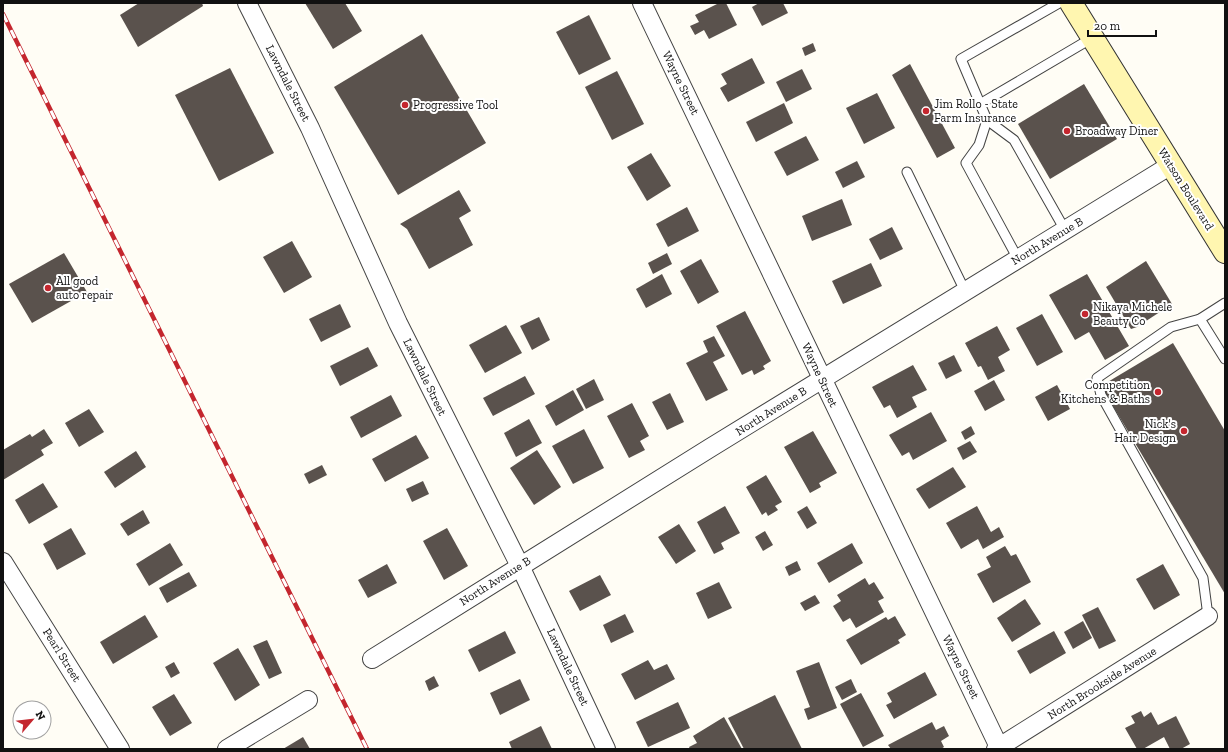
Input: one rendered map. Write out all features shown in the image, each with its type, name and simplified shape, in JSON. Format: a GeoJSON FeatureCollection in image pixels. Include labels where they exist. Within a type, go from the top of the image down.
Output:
{"type":"FeatureCollection","features":[{"type":"Feature","properties":{"kind":"street","name":"Lawndale Street"},"geometry":{"type":"LineString","coordinates":[[247,3],[310,128],[398,323],[520,566],[606,749]]}},
{"type":"Feature","properties":{"kind":"street","name":"Wayne Street"},"geometry":{"type":"LineString","coordinates":[[642,3],[728,179],[997,748]]}},
{"type":"Feature","properties":{"kind":"street","name":"Watson Boulevard"},"geometry":{"type":"LineString","coordinates":[[1071,3],[1225,252]]}},
{"type":"Feature","properties":{"kind":"street","name":"North Avenue B"},"geometry":{"type":"LineString","coordinates":[[372,659],[822,379],[1171,165]]}},
{"type":"Feature","properties":{"kind":"street","name":"Pearl Street"},"geometry":{"type":"LineString","coordinates":[[3,562],[120,749]]}},
{"type":"Feature","properties":{"kind":"street","name":"North Brookside Avenue"},"geometry":{"type":"LineString","coordinates":[[997,748],[1208,616]]}},
{"type":"Feature","properties":{"kind":"street"},"geometry":{"type":"LineString","coordinates":[[227,749],[308,700]]}},
{"type":"Feature","properties":{"kind":"lane"},"geometry":{"type":"LineString","coordinates":[[1059,3],[961,59],[987,120],[1014,140],[1064,230]]}},
{"type":"Feature","properties":{"kind":"lane"},"geometry":{"type":"LineString","coordinates":[[980,104],[1092,38]]}},
{"type":"Feature","properties":{"kind":"lane"},"geometry":{"type":"LineString","coordinates":[[987,120],[978,145],[966,162],[1018,259]]}},
{"type":"Feature","properties":{"kind":"lane"},"geometry":{"type":"LineString","coordinates":[[907,172],[965,291]]}},
{"type":"Feature","properties":{"kind":"lane"},"geometry":{"type":"LineString","coordinates":[[1208,616],[1202,578],[1101,395],[1097,378],[1171,327],[1200,319],[1225,303]]}},
{"type":"Feature","properties":{"kind":"lane"},"geometry":{"type":"LineString","coordinates":[[1200,319],[1225,359]]}},
{"type":"Feature","properties":{"kind":"building"},"geometry":{"type":"Polygon","coordinates":[[[139,3],[202,3],[203,6],[138,47],[120,15],[139,3]]]}},
{"type":"Feature","properties":{"kind":"building"},"geometry":{"type":"Polygon","coordinates":[[[305,3],[345,3],[362,31],[333,49],[305,3]]]}},
{"type":"Feature","properties":{"kind":"building"},"geometry":{"type":"Polygon","coordinates":[[[719,3],[726,3],[737,25],[709,39],[704,30],[695,35],[690,26],[699,22],[695,15],[719,3]]]}},
{"type":"Feature","properties":{"kind":"building"},"geometry":{"type":"Polygon","coordinates":[[[759,3],[783,3],[788,13],[762,26],[752,7],[759,3]]]}},
{"type":"Feature","properties":{"kind":"building"},"geometry":{"type":"Polygon","coordinates":[[[589,15],[611,59],[579,75],[556,32],[589,15]]]}},
{"type":"Feature","properties":{"kind":"building","name":"Progressive Tool"},"geometry":{"type":"Polygon","coordinates":[[[422,34],[486,143],[398,195],[334,87],[422,34]]]}},
{"type":"Feature","properties":{"kind":"building"},"geometry":{"type":"Polygon","coordinates":[[[813,43],[816,51],[805,56],[802,48],[813,43]]]}},
{"type":"Feature","properties":{"kind":"building"},"geometry":{"type":"Polygon","coordinates":[[[752,58],[765,83],[728,102],[720,88],[727,84],[721,74],[752,58]]]}},
{"type":"Feature","properties":{"kind":"building"},"geometry":{"type":"Polygon","coordinates":[[[910,64],[955,148],[937,158],[892,75],[910,64]]]}},
{"type":"Feature","properties":{"kind":"building"},"geometry":{"type":"Polygon","coordinates":[[[230,68],[274,153],[219,181],[175,95],[230,68]]]}},
{"type":"Feature","properties":{"kind":"building"},"geometry":{"type":"Polygon","coordinates":[[[802,69],[812,89],[786,102],[776,82],[802,69]]]}},
{"type":"Feature","properties":{"kind":"building"},"geometry":{"type":"Polygon","coordinates":[[[617,71],[644,124],[612,140],[585,87],[617,71]]]}},
{"type":"Feature","properties":{"kind":"building","name":"Broadway Diner"},"geometry":{"type":"Polygon","coordinates":[[[1084,84],[1117,139],[1050,179],[1018,124],[1084,84]]]}},
{"type":"Feature","properties":{"kind":"building"},"geometry":{"type":"Polygon","coordinates":[[[877,93],[895,128],[864,144],[846,108],[877,93]]]}},
{"type":"Feature","properties":{"kind":"building"},"geometry":{"type":"Polygon","coordinates":[[[784,103],[793,123],[756,142],[746,122],[784,103]]]}},
{"type":"Feature","properties":{"kind":"building"},"geometry":{"type":"Polygon","coordinates":[[[806,136],[819,160],[787,176],[774,152],[806,136]]]}},
{"type":"Feature","properties":{"kind":"building"},"geometry":{"type":"Polygon","coordinates":[[[651,153],[671,186],[647,201],[627,167],[651,153]]]}},
{"type":"Feature","properties":{"kind":"building"},"geometry":{"type":"Polygon","coordinates":[[[857,161],[865,177],[843,188],[835,172],[857,161]]]}},
{"type":"Feature","properties":{"kind":"building"},"geometry":{"type":"Polygon","coordinates":[[[459,190],[471,211],[459,218],[473,245],[429,269],[407,229],[400,224],[459,190]]]}},
{"type":"Feature","properties":{"kind":"building"},"geometry":{"type":"Polygon","coordinates":[[[842,199],[852,225],[812,241],[802,216],[842,199]]]}},
{"type":"Feature","properties":{"kind":"building"},"geometry":{"type":"Polygon","coordinates":[[[687,207],[699,231],[668,247],[656,224],[687,207]]]}},
{"type":"Feature","properties":{"kind":"building"},"geometry":{"type":"Polygon","coordinates":[[[892,227],[903,249],[880,260],[869,239],[892,227]]]}},
{"type":"Feature","properties":{"kind":"building"},"geometry":{"type":"Polygon","coordinates":[[[292,241],[312,277],[284,293],[263,257],[292,241]]]}},
{"type":"Feature","properties":{"kind":"building","name":"All good auto repair"},"geometry":{"type":"Polygon","coordinates":[[[64,253],[87,292],[32,323],[9,284],[64,253]]]}},
{"type":"Feature","properties":{"kind":"building"},"geometry":{"type":"Polygon","coordinates":[[[667,253],[672,264],[653,274],[648,263],[667,253]]]}},
{"type":"Feature","properties":{"kind":"building"},"geometry":{"type":"Polygon","coordinates":[[[701,259],[719,292],[698,304],[680,271],[701,259]]]}},
{"type":"Feature","properties":{"kind":"building"},"geometry":{"type":"Polygon","coordinates":[[[1146,261],[1172,304],[1137,327],[1131,329],[1106,287],[1146,261]]]}},
{"type":"Feature","properties":{"kind":"building"},"geometry":{"type":"Polygon","coordinates":[[[871,263],[882,286],[843,304],[832,281],[871,263]]]}},
{"type":"Feature","properties":{"kind":"building"},"geometry":{"type":"Polygon","coordinates":[[[662,274],[672,294],[646,308],[636,289],[662,274]]]}},
{"type":"Feature","properties":{"kind":"building","name":"Nikaya Michele Beauty Co"},"geometry":{"type":"Polygon","coordinates":[[[1087,274],[1129,346],[1105,360],[1089,332],[1075,340],[1049,295],[1087,274]]]}},
{"type":"Feature","properties":{"kind":"building"},"geometry":{"type":"Polygon","coordinates":[[[340,304],[351,327],[321,342],[309,319],[340,304]]]}},
{"type":"Feature","properties":{"kind":"building"},"geometry":{"type":"Polygon","coordinates":[[[745,311],[771,361],[763,366],[765,369],[754,375],[752,370],[742,375],[716,326],[745,311]]]}},
{"type":"Feature","properties":{"kind":"building"},"geometry":{"type":"Polygon","coordinates":[[[1042,314],[1063,352],[1037,366],[1016,328],[1042,314]]]}},
{"type":"Feature","properties":{"kind":"building"},"geometry":{"type":"Polygon","coordinates":[[[539,317],[550,340],[532,350],[520,326],[539,317]]]}},
{"type":"Feature","properties":{"kind":"building"},"geometry":{"type":"Polygon","coordinates":[[[506,325],[522,353],[485,373],[469,345],[506,325]]]}},
{"type":"Feature","properties":{"kind":"building"},"geometry":{"type":"Polygon","coordinates":[[[997,326],[1010,350],[998,357],[1005,371],[988,380],[981,366],[978,367],[965,343],[997,326]]]}},
{"type":"Feature","properties":{"kind":"building"},"geometry":{"type":"Polygon","coordinates":[[[714,336],[725,356],[713,362],[728,390],[706,401],[686,363],[708,352],[703,341],[714,336]]]}},
{"type":"Feature","properties":{"kind":"building"},"geometry":{"type":"Polygon","coordinates":[[[1173,343],[1225,431],[1225,594],[1101,386],[1173,343]]]}},
{"type":"Feature","properties":{"kind":"building"},"geometry":{"type":"Polygon","coordinates":[[[368,347],[378,366],[340,386],[330,366],[368,347]]]}},
{"type":"Feature","properties":{"kind":"building"},"geometry":{"type":"Polygon","coordinates":[[[954,355],[962,371],[946,379],[938,363],[954,355]]]}},
{"type":"Feature","properties":{"kind":"building"},"geometry":{"type":"Polygon","coordinates":[[[913,365],[927,390],[912,397],[917,407],[897,418],[890,405],[884,408],[872,387],[913,365]]]}},
{"type":"Feature","properties":{"kind":"building"},"geometry":{"type":"Polygon","coordinates":[[[525,376],[535,394],[493,416],[483,398],[525,376]]]}},
{"type":"Feature","properties":{"kind":"building"},"geometry":{"type":"Polygon","coordinates":[[[594,379],[604,400],[586,409],[576,389],[594,379]]]}},
{"type":"Feature","properties":{"kind":"building"},"geometry":{"type":"Polygon","coordinates":[[[994,380],[1005,400],[985,411],[974,391],[994,380]]]}},
{"type":"Feature","properties":{"kind":"building"},"geometry":{"type":"Polygon","coordinates":[[[1057,385],[1070,409],[1048,421],[1035,397],[1057,385]]]}},
{"type":"Feature","properties":{"kind":"building"},"geometry":{"type":"Polygon","coordinates":[[[573,390],[584,410],[556,426],[545,406],[573,390]]]}},
{"type":"Feature","properties":{"kind":"building"},"geometry":{"type":"Polygon","coordinates":[[[670,393],[684,422],[667,430],[652,402],[670,393]]]}},
{"type":"Feature","properties":{"kind":"building"},"geometry":{"type":"Polygon","coordinates":[[[391,395],[402,416],[361,438],[350,417],[391,395]]]}},
{"type":"Feature","properties":{"kind":"building"},"geometry":{"type":"Polygon","coordinates":[[[632,403],[649,436],[640,441],[645,450],[629,458],[607,416],[632,403]]]}},
{"type":"Feature","properties":{"kind":"building"},"geometry":{"type":"Polygon","coordinates":[[[89,409],[104,432],[79,447],[65,423],[89,409]]]}},
{"type":"Feature","properties":{"kind":"building"},"geometry":{"type":"Polygon","coordinates":[[[931,412],[947,441],[913,460],[909,452],[902,456],[889,435],[931,412]]]}},
{"type":"Feature","properties":{"kind":"building"},"geometry":{"type":"Polygon","coordinates":[[[529,419],[542,443],[516,457],[504,433],[529,419]]]}},
{"type":"Feature","properties":{"kind":"building"},"geometry":{"type":"Polygon","coordinates":[[[971,426],[975,434],[965,440],[961,432],[971,426]]]}},
{"type":"Feature","properties":{"kind":"building"},"geometry":{"type":"Polygon","coordinates":[[[44,429],[53,443],[41,450],[44,455],[3,480],[3,450],[30,434],[32,437],[44,429]]]}},
{"type":"Feature","properties":{"kind":"building"},"geometry":{"type":"Polygon","coordinates":[[[584,429],[604,468],[573,484],[552,446],[584,429]]]}},
{"type":"Feature","properties":{"kind":"building"},"geometry":{"type":"Polygon","coordinates":[[[813,431],[837,473],[819,483],[821,487],[810,493],[784,447],[813,431]]]}},
{"type":"Feature","properties":{"kind":"building"},"geometry":{"type":"Polygon","coordinates":[[[416,435],[429,458],[385,482],[372,459],[416,435]]]}},
{"type":"Feature","properties":{"kind":"building"},"geometry":{"type":"Polygon","coordinates":[[[970,441],[977,452],[963,460],[957,448],[970,441]]]}},
{"type":"Feature","properties":{"kind":"building"},"geometry":{"type":"Polygon","coordinates":[[[537,450],[561,487],[534,505],[510,468],[537,450]]]}},
{"type":"Feature","properties":{"kind":"building"},"geometry":{"type":"Polygon","coordinates":[[[136,451],[146,467],[115,488],[104,472],[136,451]]]}},
{"type":"Feature","properties":{"kind":"building"},"geometry":{"type":"Polygon","coordinates":[[[322,465],[327,475],[309,484],[304,474],[322,465]]]}},
{"type":"Feature","properties":{"kind":"building"},"geometry":{"type":"Polygon","coordinates":[[[953,467],[966,487],[929,509],[916,489],[953,467]]]}},
{"type":"Feature","properties":{"kind":"building"},"geometry":{"type":"Polygon","coordinates":[[[766,475],[782,502],[775,506],[778,510],[768,516],[766,512],[762,515],[746,487],[766,475]]]}},
{"type":"Feature","properties":{"kind":"building"},"geometry":{"type":"Polygon","coordinates":[[[423,481],[429,494],[412,502],[406,489],[423,481]]]}},
{"type":"Feature","properties":{"kind":"building"},"geometry":{"type":"Polygon","coordinates":[[[43,483],[58,507],[29,524],[15,500],[43,483]]]}},
{"type":"Feature","properties":{"kind":"building"},"geometry":{"type":"Polygon","coordinates":[[[725,506],[740,533],[721,543],[724,549],[714,554],[697,522],[725,506]]]}},
{"type":"Feature","properties":{"kind":"building"},"geometry":{"type":"Polygon","coordinates":[[[807,506],[817,523],[807,529],[797,512],[807,506]]]}},
{"type":"Feature","properties":{"kind":"building"},"geometry":{"type":"Polygon","coordinates":[[[977,506],[991,532],[999,527],[1004,537],[983,549],[978,539],[961,549],[946,523],[977,506]]]}},
{"type":"Feature","properties":{"kind":"building"},"geometry":{"type":"Polygon","coordinates":[[[143,510],[150,523],[128,536],[120,524],[143,510]]]}},
{"type":"Feature","properties":{"kind":"building"},"geometry":{"type":"Polygon","coordinates":[[[679,524],[696,551],[676,564],[658,537],[679,524]]]}},
{"type":"Feature","properties":{"kind":"building"},"geometry":{"type":"Polygon","coordinates":[[[71,528],[86,554],[57,570],[43,544],[71,528]]]}},
{"type":"Feature","properties":{"kind":"building"},"geometry":{"type":"Polygon","coordinates":[[[447,528],[468,566],[444,580],[423,541],[447,528]]]}},
{"type":"Feature","properties":{"kind":"building"},"geometry":{"type":"Polygon","coordinates":[[[765,531],[773,545],[763,551],[755,537],[765,531]]]}},
{"type":"Feature","properties":{"kind":"building"},"geometry":{"type":"Polygon","coordinates":[[[170,543],[183,565],[149,586],[136,564],[170,543]]]}},
{"type":"Feature","properties":{"kind":"building"},"geometry":{"type":"Polygon","coordinates":[[[852,543],[863,563],[829,583],[817,563],[852,543]]]}},
{"type":"Feature","properties":{"kind":"building"},"geometry":{"type":"Polygon","coordinates":[[[1005,546],[1011,556],[1016,554],[1031,582],[993,603],[977,574],[991,567],[986,557],[1005,546]]]}},
{"type":"Feature","properties":{"kind":"building"},"geometry":{"type":"Polygon","coordinates":[[[797,561],[801,570],[789,576],[785,567],[797,561]]]}},
{"type":"Feature","properties":{"kind":"building"},"geometry":{"type":"Polygon","coordinates":[[[387,564],[397,583],[368,598],[358,580],[387,564]]]}},
{"type":"Feature","properties":{"kind":"building"},"geometry":{"type":"Polygon","coordinates":[[[1163,564],[1180,595],[1154,610],[1136,579],[1163,564]]]}},
{"type":"Feature","properties":{"kind":"building"},"geometry":{"type":"Polygon","coordinates":[[[189,572],[197,586],[167,603],[159,588],[189,572]]]}},
{"type":"Feature","properties":{"kind":"building"},"geometry":{"type":"Polygon","coordinates":[[[600,575],[611,595],[580,611],[569,591],[600,575]]]}},
{"type":"Feature","properties":{"kind":"building"},"geometry":{"type":"Polygon","coordinates":[[[865,578],[869,585],[874,582],[884,598],[878,601],[884,612],[856,628],[850,618],[843,622],[833,606],[841,601],[837,595],[865,578]]]}},
{"type":"Feature","properties":{"kind":"building"},"geometry":{"type":"Polygon","coordinates":[[[719,582],[732,608],[708,619],[696,593],[719,582]]]}},
{"type":"Feature","properties":{"kind":"building"},"geometry":{"type":"Polygon","coordinates":[[[815,595],[820,603],[805,611],[800,603],[815,595]]]}},
{"type":"Feature","properties":{"kind":"building"},"geometry":{"type":"Polygon","coordinates":[[[1025,599],[1041,624],[1012,642],[997,618],[1025,599]]]}},
{"type":"Feature","properties":{"kind":"building"},"geometry":{"type":"Polygon","coordinates":[[[1098,607],[1116,641],[1099,649],[1082,615],[1098,607]]]}},
{"type":"Feature","properties":{"kind":"building"},"geometry":{"type":"Polygon","coordinates":[[[625,614],[634,632],[611,643],[603,625],[625,614]]]}},
{"type":"Feature","properties":{"kind":"building"},"geometry":{"type":"Polygon","coordinates":[[[145,615],[158,637],[113,664],[100,642],[145,615]]]}},
{"type":"Feature","properties":{"kind":"building"},"geometry":{"type":"Polygon","coordinates":[[[895,616],[906,635],[898,640],[900,643],[861,665],[846,640],[886,617],[888,620],[895,616]]]}},
{"type":"Feature","properties":{"kind":"building"},"geometry":{"type":"Polygon","coordinates":[[[1083,621],[1092,638],[1073,649],[1064,632],[1083,621]]]}},
{"type":"Feature","properties":{"kind":"building"},"geometry":{"type":"Polygon","coordinates":[[[505,631],[516,653],[479,672],[468,650],[505,631]]]}},
{"type":"Feature","properties":{"kind":"building"},"geometry":{"type":"Polygon","coordinates":[[[1054,631],[1066,653],[1030,674],[1017,651],[1054,631]]]}},
{"type":"Feature","properties":{"kind":"building"},"geometry":{"type":"Polygon","coordinates":[[[267,640],[282,673],[269,679],[253,646],[267,640]]]}},
{"type":"Feature","properties":{"kind":"building"},"geometry":{"type":"Polygon","coordinates":[[[238,648],[260,685],[235,701],[213,663],[238,648]]]}},
{"type":"Feature","properties":{"kind":"building"},"geometry":{"type":"Polygon","coordinates":[[[648,660],[654,670],[667,664],[675,679],[635,700],[621,674],[648,660]]]}},
{"type":"Feature","properties":{"kind":"building"},"geometry":{"type":"Polygon","coordinates":[[[174,662],[180,673],[171,678],[165,667],[174,662]]]}},
{"type":"Feature","properties":{"kind":"building"},"geometry":{"type":"Polygon","coordinates":[[[819,662],[837,708],[808,720],[804,709],[810,707],[796,671],[819,662]]]}},
{"type":"Feature","properties":{"kind":"building"},"geometry":{"type":"Polygon","coordinates":[[[925,672],[937,695],[894,719],[886,705],[892,702],[887,693],[925,672]]]}},
{"type":"Feature","properties":{"kind":"building"},"geometry":{"type":"Polygon","coordinates":[[[434,676],[439,686],[429,691],[425,681],[434,676]]]}},
{"type":"Feature","properties":{"kind":"building"},"geometry":{"type":"Polygon","coordinates":[[[520,679],[530,700],[500,715],[490,693],[520,679]]]}},
{"type":"Feature","properties":{"kind":"building"},"geometry":{"type":"Polygon","coordinates":[[[851,679],[857,692],[842,700],[835,687],[851,679]]]}},
{"type":"Feature","properties":{"kind":"building"},"geometry":{"type":"Polygon","coordinates":[[[861,693],[884,736],[863,747],[840,704],[861,693]]]}},
{"type":"Feature","properties":{"kind":"building"},"geometry":{"type":"Polygon","coordinates":[[[174,694],[192,723],[170,736],[152,707],[174,694]]]}},
{"type":"Feature","properties":{"kind":"building"},"geometry":{"type":"Polygon","coordinates":[[[775,695],[802,749],[744,749],[728,718],[775,695]]]}},
{"type":"Feature","properties":{"kind":"building"},"geometry":{"type":"Polygon","coordinates":[[[678,702],[690,728],[648,747],[636,722],[678,702]]]}},
{"type":"Feature","properties":{"kind":"building"},"geometry":{"type":"Polygon","coordinates":[[[1141,711],[1144,717],[1151,712],[1158,725],[1176,716],[1190,744],[1181,749],[1170,749],[1164,737],[1143,749],[1137,749],[1125,728],[1135,723],[1131,716],[1141,711]]]}},
{"type":"Feature","properties":{"kind":"building"},"geometry":{"type":"Polygon","coordinates":[[[724,717],[742,749],[690,749],[689,747],[697,743],[693,736],[724,717]]]}},
{"type":"Feature","properties":{"kind":"building"},"geometry":{"type":"Polygon","coordinates":[[[932,722],[936,730],[944,726],[949,736],[941,741],[944,747],[941,749],[891,749],[888,745],[932,722]]]}},
{"type":"Feature","properties":{"kind":"building"},"geometry":{"type":"Polygon","coordinates":[[[541,726],[552,749],[512,749],[509,742],[541,726]]]}},
{"type":"Feature","properties":{"kind":"building"},"geometry":{"type":"Polygon","coordinates":[[[303,737],[310,749],[283,749],[303,737]]]}},
{"type":"Feature","properties":{"kind":"railway"},"geometry":{"type":"LineString","coordinates":[[3,14],[367,749]]}},
{"type":"Feature","properties":{"kind":"place","name":"Progressive Tool"},"geometry":{"type":"Point","coordinates":[405,105]}},
{"type":"Feature","properties":{"kind":"place","name":"Jim Rollo - State Farm Insurance"},"geometry":{"type":"Point","coordinates":[926,111]}},
{"type":"Feature","properties":{"kind":"place","name":"Broadway Diner"},"geometry":{"type":"Point","coordinates":[1067,131]}},
{"type":"Feature","properties":{"kind":"place","name":"All good auto repair"},"geometry":{"type":"Point","coordinates":[48,288]}},
{"type":"Feature","properties":{"kind":"place","name":"Nikaya Michele Beauty Co"},"geometry":{"type":"Point","coordinates":[1085,314]}},
{"type":"Feature","properties":{"kind":"place","name":"Competition Kitchens & Baths"},"geometry":{"type":"Point","coordinates":[1158,392]}},
{"type":"Feature","properties":{"kind":"place","name":"Nick's Hair Design"},"geometry":{"type":"Point","coordinates":[1184,431]}}]}
